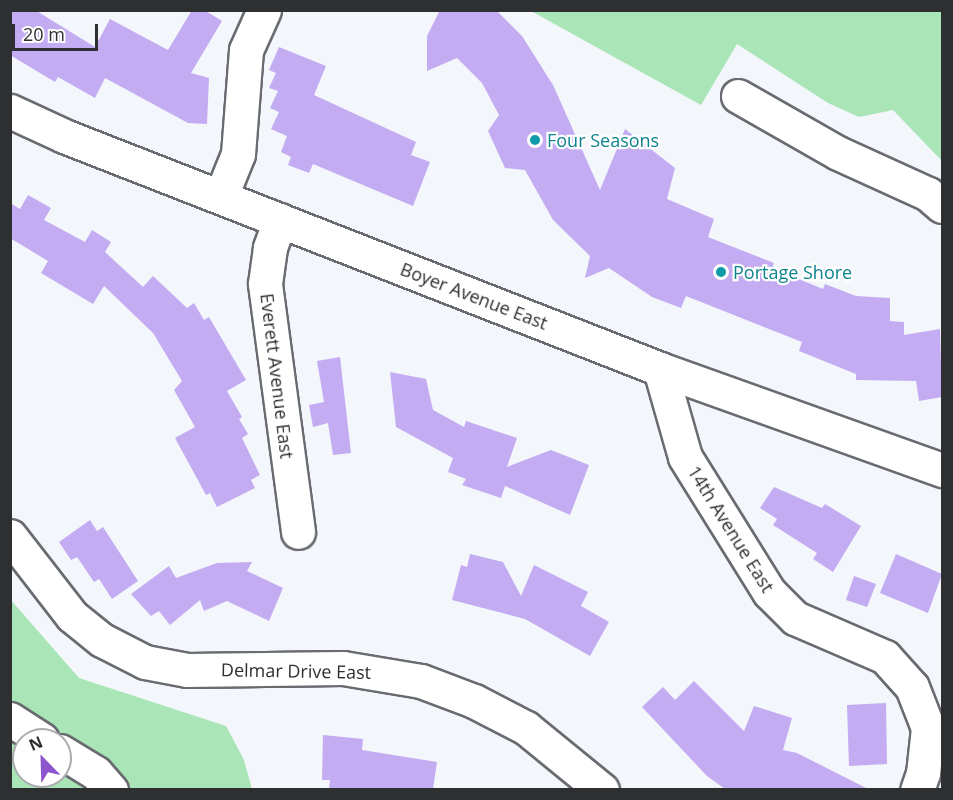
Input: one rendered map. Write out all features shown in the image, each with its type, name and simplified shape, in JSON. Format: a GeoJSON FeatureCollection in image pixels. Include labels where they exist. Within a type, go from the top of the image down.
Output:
{"type":"FeatureCollection","features":[{"type":"Feature","properties":{"kind":"street"},"geometry":{"type":"LineString","coordinates":[[221,196],[238,154],[246,50],[264,10]]}},
{"type":"Feature","properties":{"kind":"street"},"geometry":{"type":"LineString","coordinates":[[738,96],[838,153],[928,194],[942,206]]}},
{"type":"Feature","properties":{"kind":"street","name":"Boyer Avenue East"},"geometry":{"type":"LineString","coordinates":[[10,111],[660,369],[942,470]]}},
{"type":"Feature","properties":{"kind":"street","name":"Everett Avenue East"},"geometry":{"type":"LineString","coordinates":[[280,220],[270,248],[265,284],[298,532]]}},
{"type":"Feature","properties":{"kind":"street","name":"14th Avenue East"},"geometry":{"type":"LineString","coordinates":[[660,369],[685,457],[769,592],[795,618],[885,657],[912,687],[928,728],[925,765],[917,789]]}},
{"type":"Feature","properties":{"kind":"street","name":"Delmar Drive East"},"geometry":{"type":"LineString","coordinates":[[10,536],[72,616],[102,640],[138,658],[187,670],[343,668],[421,681],[474,700],[526,728],[602,789]]}},
{"type":"Feature","properties":{"kind":"street"},"geometry":{"type":"LineString","coordinates":[[10,719],[24,728]]}},
{"type":"Feature","properties":{"kind":"street"},"geometry":{"type":"LineString","coordinates":[[72,758],[96,773],[111,789]]}},
{"type":"Feature","properties":{"kind":"green space"},"geometry":{"type":"Polygon","coordinates":[[[531,11],[942,11],[942,161],[893,110],[859,117],[828,103],[737,44],[701,105],[531,11]]]}},
{"type":"Feature","properties":{"kind":"green space"},"geometry":{"type":"Polygon","coordinates":[[[10,599],[79,678],[226,726],[244,760],[252,789],[11,789],[10,599]]]}},
{"type":"Feature","properties":{"kind":"building"},"geometry":{"type":"Polygon","coordinates":[[[10,10],[35,10],[95,47],[110,19],[168,50],[192,10],[204,10],[222,21],[191,73],[209,78],[207,124],[188,123],[105,78],[95,98],[58,77],[55,82],[10,55],[10,10]]]}},
{"type":"Feature","properties":{"kind":"building"},"geometry":{"type":"Polygon","coordinates":[[[440,10],[496,10],[522,36],[553,85],[600,190],[625,129],[675,168],[667,199],[714,219],[708,237],[774,263],[772,268],[823,289],[825,284],[856,296],[890,298],[890,321],[904,322],[904,335],[940,329],[942,397],[919,401],[916,381],[856,380],[856,374],[799,351],[802,342],[686,296],[681,308],[652,297],[609,268],[585,278],[590,256],[553,220],[525,170],[505,168],[488,131],[499,115],[482,83],[457,58],[427,71],[427,36],[440,10]]]}},
{"type":"Feature","properties":{"kind":"building"},"geometry":{"type":"Polygon","coordinates":[[[279,47],[326,66],[314,95],[416,142],[411,155],[430,162],[413,206],[313,164],[309,173],[288,165],[291,157],[281,152],[287,136],[271,129],[279,112],[270,108],[278,91],[269,88],[276,73],[269,70],[279,47]]]}},
{"type":"Feature","properties":{"kind":"building"},"geometry":{"type":"Polygon","coordinates":[[[28,195],[51,208],[44,220],[85,242],[92,230],[111,242],[105,252],[143,287],[153,276],[187,308],[194,303],[204,320],[209,317],[246,380],[227,391],[242,417],[239,419],[248,434],[242,438],[260,475],[251,480],[255,488],[217,507],[210,493],[206,495],[175,438],[195,427],[174,390],[182,381],[153,333],[104,286],[93,304],[41,273],[48,261],[10,238],[10,203],[20,209],[28,195]]]}},
{"type":"Feature","properties":{"kind":"building"},"geometry":{"type":"Polygon","coordinates":[[[340,357],[351,453],[333,455],[328,423],[313,427],[309,405],[324,402],[317,361],[340,357]]]}},
{"type":"Feature","properties":{"kind":"building"},"geometry":{"type":"Polygon","coordinates":[[[390,372],[426,379],[433,410],[464,427],[466,421],[517,438],[507,467],[551,450],[589,465],[570,515],[505,486],[501,498],[462,485],[466,479],[448,472],[453,458],[396,427],[390,372]]]}},
{"type":"Feature","properties":{"kind":"building"},"geometry":{"type":"Polygon","coordinates":[[[774,487],[822,508],[825,504],[861,526],[833,572],[813,559],[817,553],[773,525],[777,519],[760,508],[774,487]]]}},
{"type":"Feature","properties":{"kind":"building"},"geometry":{"type":"Polygon","coordinates":[[[90,520],[97,531],[103,527],[138,581],[112,599],[99,579],[94,582],[77,557],[71,560],[59,542],[90,520]]]}},
{"type":"Feature","properties":{"kind":"building"},"geometry":{"type":"Polygon","coordinates":[[[470,554],[503,562],[521,596],[534,565],[588,592],[581,606],[609,622],[590,656],[525,619],[452,600],[461,565],[467,567],[470,554]]]}},
{"type":"Feature","properties":{"kind":"building"},"geometry":{"type":"Polygon","coordinates":[[[896,554],[942,574],[928,613],[880,593],[896,554]]]}},
{"type":"Feature","properties":{"kind":"building"},"geometry":{"type":"Polygon","coordinates":[[[252,562],[247,571],[283,588],[269,621],[227,601],[204,611],[200,600],[170,625],[159,611],[151,616],[131,594],[169,566],[176,578],[217,563],[252,562]]]}},
{"type":"Feature","properties":{"kind":"building"},"geometry":{"type":"Polygon","coordinates":[[[854,576],[876,584],[867,607],[846,600],[854,576]]]}},
{"type":"Feature","properties":{"kind":"building"},"geometry":{"type":"Polygon","coordinates":[[[694,681],[744,731],[754,706],[792,718],[783,750],[797,753],[868,789],[725,789],[707,776],[642,707],[663,687],[675,700],[694,681]]]}},
{"type":"Feature","properties":{"kind":"building"},"geometry":{"type":"Polygon","coordinates":[[[886,703],[887,764],[849,766],[847,705],[886,703]]]}},
{"type":"Feature","properties":{"kind":"building"},"geometry":{"type":"Polygon","coordinates":[[[323,735],[363,739],[362,750],[437,762],[433,789],[329,789],[330,780],[322,780],[323,735]]]}},
{"type":"Feature","properties":{"kind":"place","name":"Four Seasons"},"geometry":{"type":"Point","coordinates":[535,140]}},
{"type":"Feature","properties":{"kind":"place","name":"Portage Shore"},"geometry":{"type":"Point","coordinates":[721,272]}}]}
